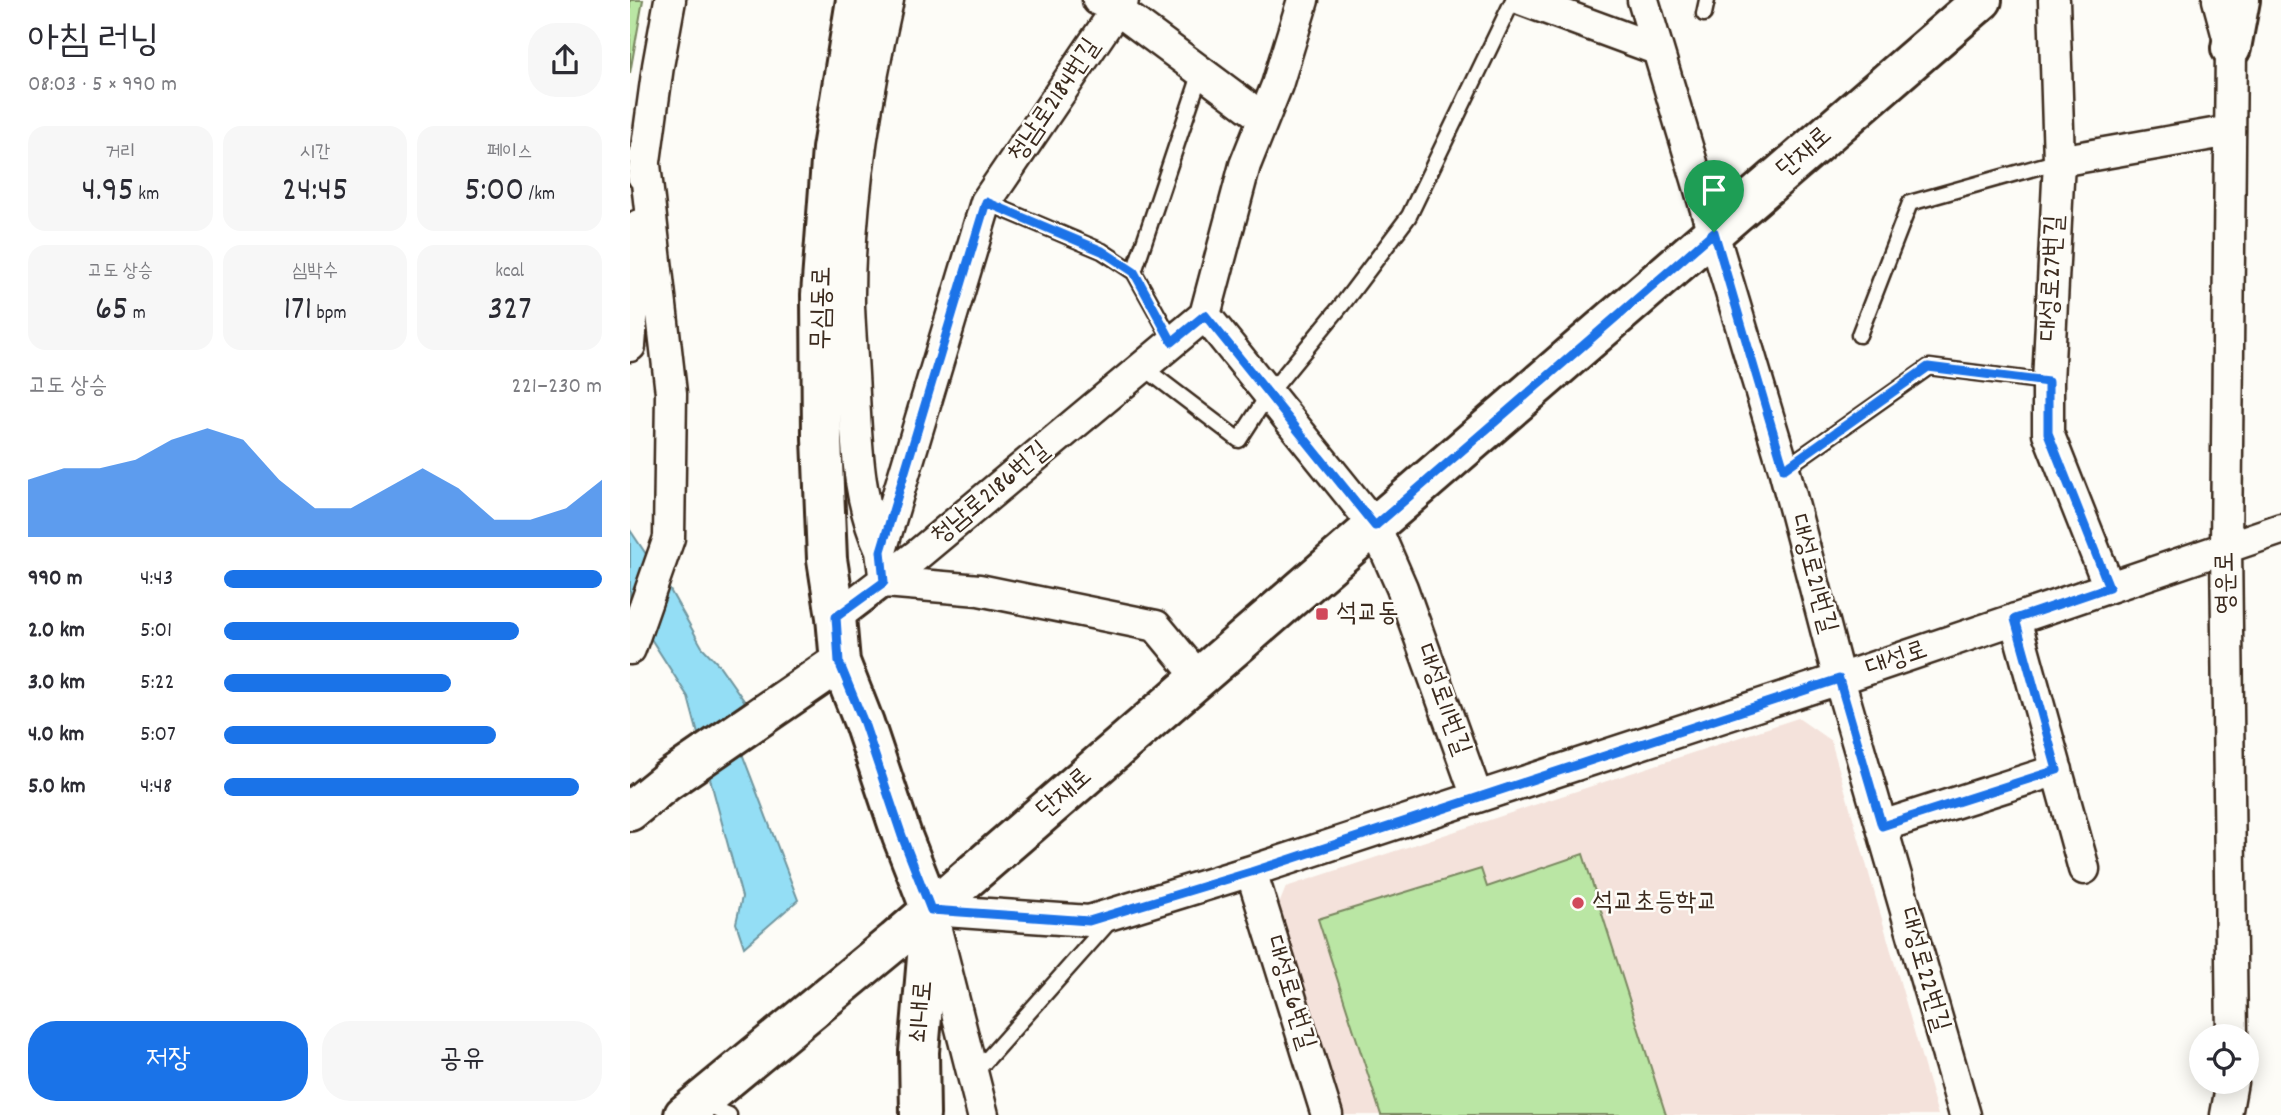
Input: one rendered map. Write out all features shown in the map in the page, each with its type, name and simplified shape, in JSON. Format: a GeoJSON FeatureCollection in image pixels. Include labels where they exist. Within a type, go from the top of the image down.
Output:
{"type":"FeatureCollection","features":[{"type":"Feature","properties":{"kind":"street"},"geometry":{"type":"LineString","coordinates":[[630,346],[644,156],[670,0]]}},
{"type":"Feature","properties":{"kind":"street"},"geometry":{"type":"LineString","coordinates":[[881,551],[871,530],[862,493],[849,304],[855,198],[864,125],[888,0]]}},
{"type":"Feature","properties":{"kind":"street"},"geometry":{"type":"LineString","coordinates":[[1303,0],[1277,85],[1245,165],[1205,315],[1375,526]]}},
{"type":"Feature","properties":{"kind":"street"},"geometry":{"type":"LineString","coordinates":[[1523,0],[1656,49]]}},
{"type":"Feature","properties":{"kind":"street","name":"대성로21번길"},"geometry":{"type":"LineString","coordinates":[[1643,0],[1784,469],[1839,679]]}},
{"type":"Feature","properties":{"kind":"street","name":"단재로"},"geometry":{"type":"LineString","coordinates":[[704,1111],[759,1051],[895,941],[1982,0]]}},
{"type":"Feature","properties":{"kind":"street","name":"대성로27번길"},"geometry":{"type":"LineString","coordinates":[[2054,0],[2059,161],[2048,433],[2109,587]]}},
{"type":"Feature","properties":{"kind":"street","name":"영운로"},"geometry":{"type":"LineString","coordinates":[[2218,0],[2231,48],[2226,547],[2232,1024]]}},
{"type":"Feature","properties":{"kind":"street"},"geometry":{"type":"LineString","coordinates":[[2231,48],[2241,0]]}},
{"type":"Feature","properties":{"kind":"street"},"geometry":{"type":"LineString","coordinates":[[1113,3],[1263,118]]}},
{"type":"Feature","properties":{"kind":"street","name":"청남로2184번길"},"geometry":{"type":"LineString","coordinates":[[884,582],[881,551],[986,202],[1113,3]]}},
{"type":"Feature","properties":{"kind":"street","name":"무심동로"},"geometry":{"type":"LineString","coordinates":[[851,8],[832,149],[821,295],[822,438],[827,559],[836,617],[839,662],[864,723],[902,836],[931,910]]}},
{"type":"Feature","properties":{"kind":"street"},"geometry":{"type":"LineString","coordinates":[[2059,161],[2230,131]]}},
{"type":"Feature","properties":{"kind":"street"},"geometry":{"type":"LineString","coordinates":[[631,648],[669,538],[671,393],[644,156]]}},
{"type":"Feature","properties":{"kind":"street","name":"청남로2186번길"},"geometry":{"type":"LineString","coordinates":[[836,617],[884,582],[1205,315]]}},
{"type":"Feature","properties":{"kind":"street","name":"대성로11번길"},"geometry":{"type":"LineString","coordinates":[[1375,526],[1402,588],[1477,797]]}},
{"type":"Feature","properties":{"kind":"street","name":"대성로"},"geometry":{"type":"LineString","coordinates":[[931,910],[1089,921],[1251,872],[1839,679],[2281,528]]}},
{"type":"Feature","properties":{"kind":"street"},"geometry":{"type":"LineString","coordinates":[[884,582],[978,590],[1156,626],[1199,678]]}},
{"type":"Feature","properties":{"kind":"street"},"geometry":{"type":"LineString","coordinates":[[2015,619],[2084,869]]}},
{"type":"Feature","properties":{"kind":"street"},"geometry":{"type":"LineString","coordinates":[[630,811],[667,781],[839,662]]}},
{"type":"Feature","properties":{"kind":"street","name":"대성로22번길"},"geometry":{"type":"LineString","coordinates":[[1839,679],[1965,1115]]}},
{"type":"Feature","properties":{"kind":"street"},"geometry":{"type":"LineString","coordinates":[[1882,826],[2057,770]]}},
{"type":"Feature","properties":{"kind":"street","name":"대성로6번길"},"geometry":{"type":"LineString","coordinates":[[1251,872],[1327,1115]]}},
{"type":"Feature","properties":{"kind":"street"},"geometry":{"type":"LineString","coordinates":[[931,910],[983,1115]]}},
{"type":"Feature","properties":{"kind":"street","name":"쇠내로"},"geometry":{"type":"LineString","coordinates":[[920,1115],[919,1052],[931,910]]}},
{"type":"Feature","properties":{"kind":"street"},"geometry":{"type":"LineString","coordinates":[[2226,1115],[2230,1094]]}},
{"type":"Feature","properties":{"kind":"lane"},"geometry":{"type":"LineString","coordinates":[[1143,367],[1240,440],[1268,395],[1345,301],[1409,216],[1513,0]]}},
{"type":"Feature","properties":{"kind":"lane"},"geometry":{"type":"LineString","coordinates":[[1134,272],[1201,72]]}},
{"type":"Feature","properties":{"kind":"lane"},"geometry":{"type":"LineString","coordinates":[[1859,335],[1910,203],[2059,161]]}},
{"type":"Feature","properties":{"kind":"lane"},"geometry":{"type":"LineString","coordinates":[[986,202],[1102,251],[1134,272],[1172,342]]}},
{"type":"Feature","properties":{"kind":"lane"},"geometry":{"type":"LineString","coordinates":[[1784,469],[1928,367],[2048,382]]}},
{"type":"Feature","properties":{"kind":"lane"},"geometry":{"type":"LineString","coordinates":[[973,1075],[1117,913]]}},
{"type":"Feature","properties":{"kind":"shaded area","name":"석교초등학교"},"geometry":{"type":"Polygon","coordinates":[[[1798,718],[1831,741],[1938,1115],[1337,1115],[1273,919],[1286,887],[1798,718]]]}},
{"type":"Feature","properties":{"kind":"green space"},"geometry":{"type":"Polygon","coordinates":[[[630,0],[643,0],[630,73],[630,0]]]}},
{"type":"Feature","properties":{"kind":"green space"},"geometry":{"type":"Polygon","coordinates":[[[1583,854],[1666,1115],[1381,1115],[1318,919],[1481,869],[1487,887],[1583,854]]]}},
{"type":"Feature","properties":{"kind":"water"},"geometry":{"type":"Polygon","coordinates":[[[630,530],[670,590],[702,647],[719,665],[745,702],[743,756],[798,900],[744,947],[736,923],[742,897],[688,697],[630,606],[630,530]]]}},
{"type":"Feature","properties":{"kind":"place","name":"석교동"},"geometry":{"type":"Point","coordinates":[1322,614]}},
{"type":"Feature","properties":{"kind":"place","name":"석교초등학교"},"geometry":{"type":"Point","coordinates":[1578,903]}},
{"type":"Feature","properties":{"kind":"route"},"geometry":{"type":"LineString","coordinates":[[986,202],[1102,251],[1134,272],[1172,342],[1205,315],[1375,526],[1714,232],[1784,469],[1928,367],[2048,382],[2048,433],[2109,587],[2015,619],[2057,770],[1882,826],[1839,679],[1251,872],[1089,921],[931,910],[902,836],[864,723],[839,662],[836,617],[884,582],[881,551],[986,202]]}}]}
